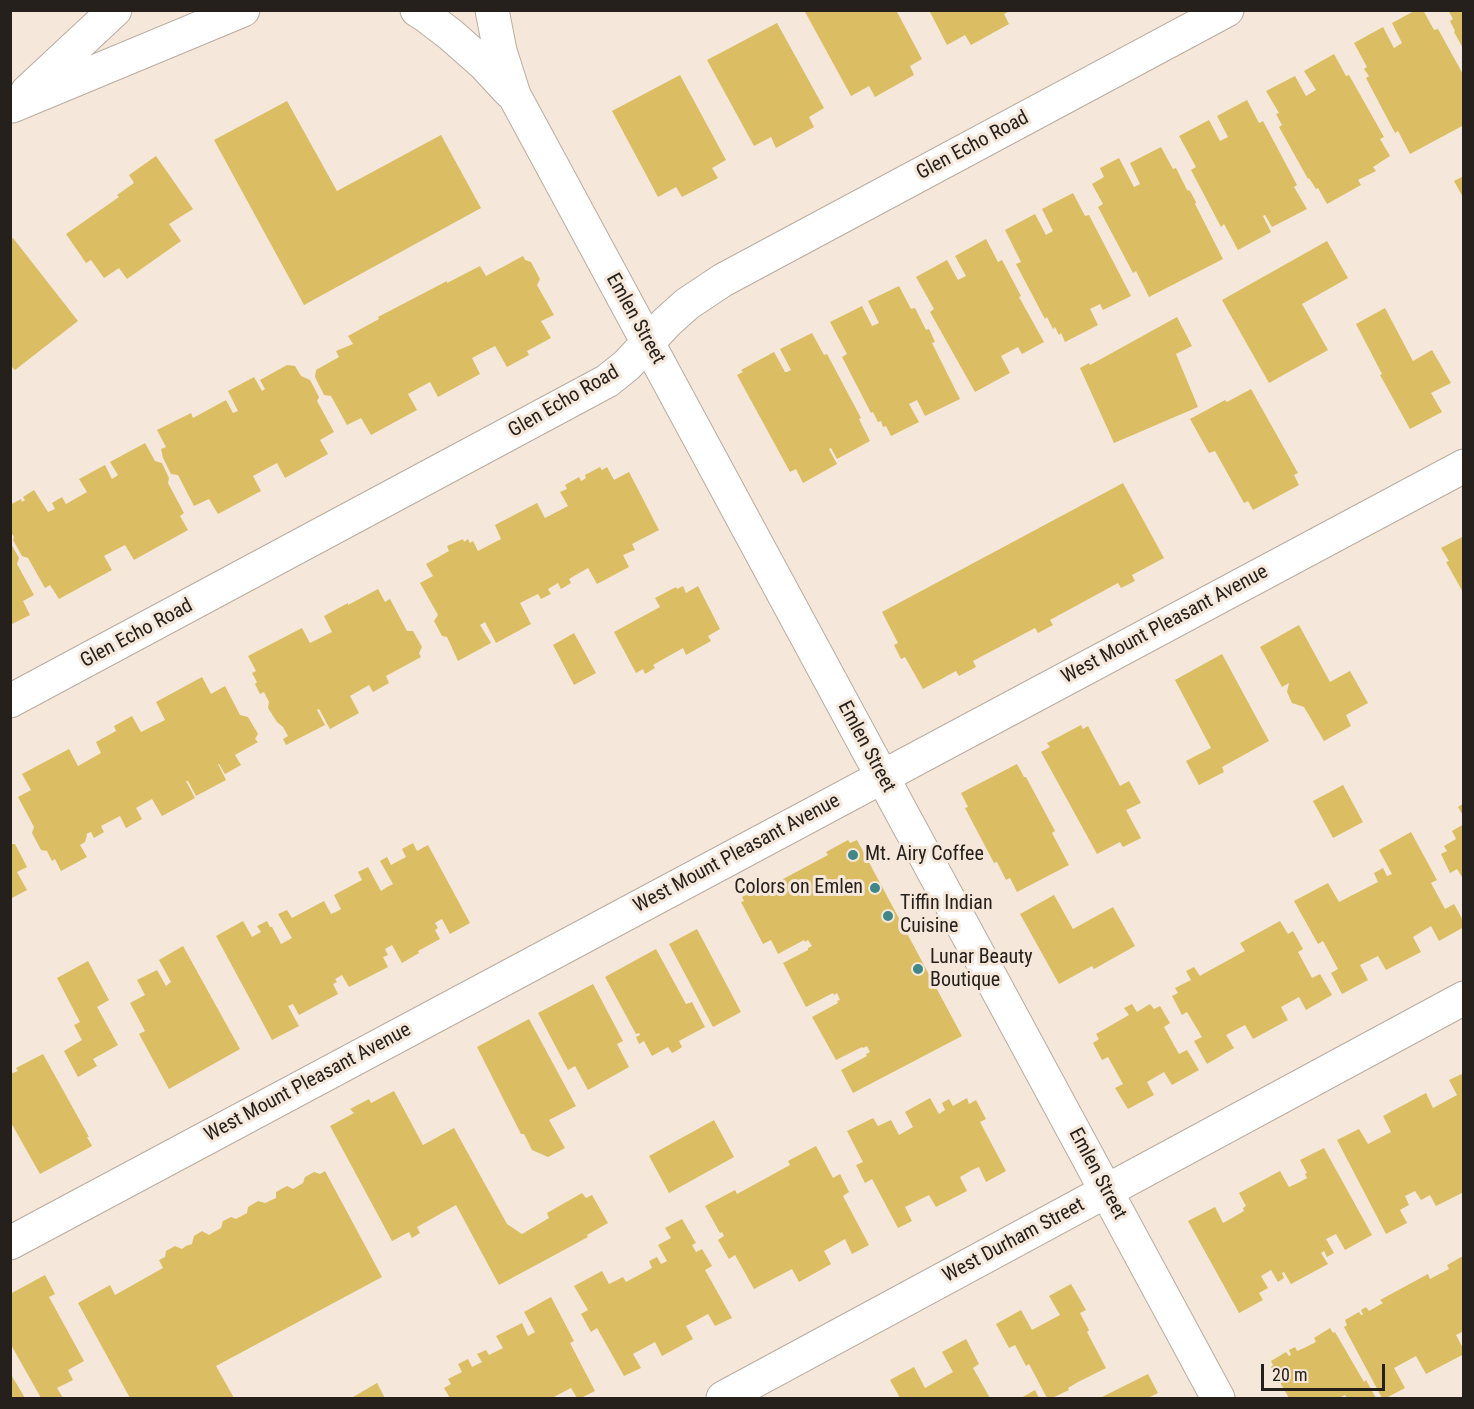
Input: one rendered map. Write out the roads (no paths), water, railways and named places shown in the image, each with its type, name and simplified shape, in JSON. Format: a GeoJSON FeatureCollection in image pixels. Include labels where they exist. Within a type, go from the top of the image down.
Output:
{"type":"FeatureCollection","features":[{"type":"Feature","properties":{"kind":"street"},"geometry":{"type":"LineString","coordinates":[[11,106],[115,10]]}},
{"type":"Feature","properties":{"kind":"street"},"geometry":{"type":"LineString","coordinates":[[11,106],[243,10]]}},
{"type":"Feature","properties":{"kind":"street","name":"Emlen Street"},"geometry":{"type":"LineString","coordinates":[[417,10],[451,35],[514,95]]}},
{"type":"Feature","properties":{"kind":"street","name":"Emlen Street"},"geometry":{"type":"LineString","coordinates":[[492,10],[500,51],[514,95],[1218,1398]]}},
{"type":"Feature","properties":{"kind":"street","name":"Glen Echo Road"},"geometry":{"type":"LineString","coordinates":[[10,701],[607,381],[627,365],[687,304],[723,280],[1227,10]]}},
{"type":"Feature","properties":{"kind":"street","name":"West Mount Pleasant Avenue"},"geometry":{"type":"LineString","coordinates":[[10,1243],[1464,466]]}},
{"type":"Feature","properties":{"kind":"street","name":"West Durham Street"},"geometry":{"type":"LineString","coordinates":[[723,1398],[1464,998]]}},
{"type":"Feature","properties":{"kind":"place","name":"Mt. Airy Coffee"},"geometry":{"type":"Point","coordinates":[853,855]}},
{"type":"Feature","properties":{"kind":"place","name":"Colors on Emlen"},"geometry":{"type":"Point","coordinates":[875,888]}},
{"type":"Feature","properties":{"kind":"place","name":"Tiffin Indian Cuisine"},"geometry":{"type":"Point","coordinates":[888,916]}},
{"type":"Feature","properties":{"kind":"place","name":"Lunar Beauty Boutique"},"geometry":{"type":"Point","coordinates":[918,969]}}]}
